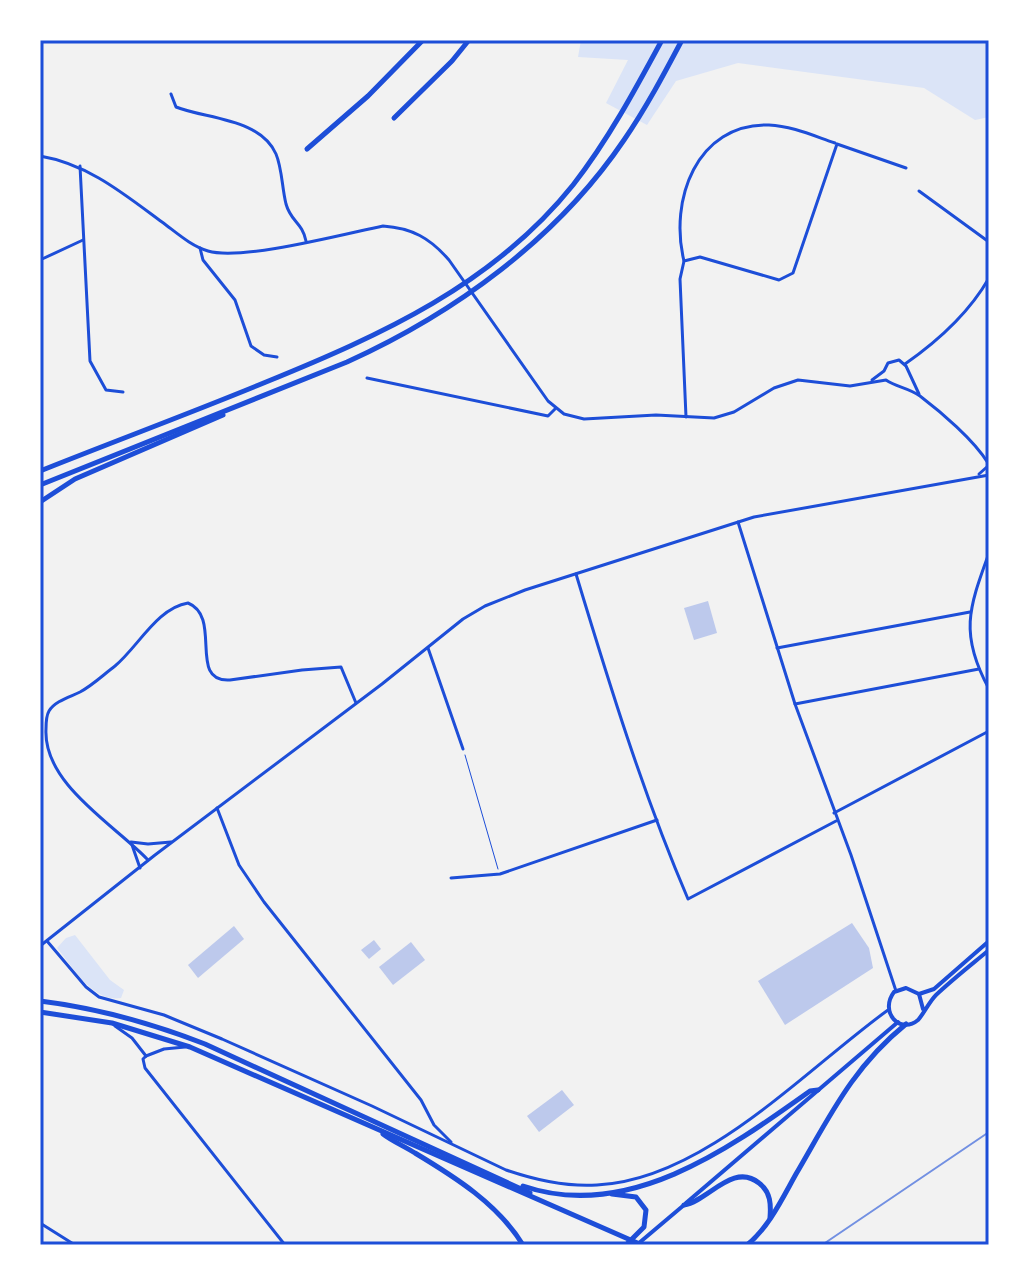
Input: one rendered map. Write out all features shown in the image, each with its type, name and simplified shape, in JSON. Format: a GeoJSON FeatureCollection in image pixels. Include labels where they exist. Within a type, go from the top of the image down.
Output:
{"type":"FeatureCollection","features":[{"type":"Feature","properties":{"kind":"highway"},"geometry":{"type":"LineString","coordinates":[[307,149],[368,96],[423,40]]}},
{"type":"Feature","properties":{"kind":"highway"},"geometry":{"type":"LineString","coordinates":[[394,118],[469,40]]}},
{"type":"Feature","properties":{"kind":"highway"},"geometry":{"type":"LineString","coordinates":[[40,470],[180,417],[383,332],[453,291],[525,234],[573,185],[623,111],[662,40]]}},
{"type":"Feature","properties":{"kind":"highway"},"geometry":{"type":"LineString","coordinates":[[40,485],[390,342],[459,302],[507,265],[589,187],[635,124],[682,40]]}},
{"type":"Feature","properties":{"kind":"highway"},"geometry":{"type":"LineString","coordinates":[[40,502],[75,479],[199,427],[263,396]]}},
{"type":"Feature","properties":{"kind":"highway"},"geometry":{"type":"LineString","coordinates":[[42,1001],[89,1008],[190,1038],[534,1190],[636,1197],[646,1210],[644,1227],[626,1245]]}},
{"type":"Feature","properties":{"kind":"highway"},"geometry":{"type":"LineString","coordinates":[[40,1012],[112,1023],[190,1047],[640,1245]]}},
{"type":"Feature","properties":{"kind":"highway"},"geometry":{"type":"LineString","coordinates":[[747,1245],[769,1219],[851,1080],[877,1050],[906,1024]]}},
{"type":"Feature","properties":{"kind":"highway"},"geometry":{"type":"LineString","coordinates":[[607,1193],[669,1177],[698,1163],[741,1139],[810,1091],[818,1090]]}},
{"type":"Feature","properties":{"kind":"highway"},"geometry":{"type":"LineString","coordinates":[[379,1131],[475,1193],[498,1214],[523,1245]]}},
{"type":"Feature","properties":{"kind":"highway"},"geometry":{"type":"LineString","coordinates":[[684,1205],[696,1203],[729,1181],[749,1178],[765,1189],[770,1203],[769,1219]]}},
{"type":"Feature","properties":{"kind":"highway"},"geometry":{"type":"LineString","coordinates":[[509,1181],[548,1203]]}},
{"type":"Feature","properties":{"kind":"main road"},"geometry":{"type":"LineString","coordinates":[[989,941],[934,989],[919,994],[906,988],[896,991],[889,1000],[888,1010],[898,1022],[906,1024],[918,1019],[923,1009],[989,950]]}},
{"type":"Feature","properties":{"kind":"main road"},"geometry":{"type":"LineString","coordinates":[[919,994],[923,1009]]}},
{"type":"Feature","properties":{"kind":"main road"},"geometry":{"type":"LineString","coordinates":[[640,1245],[898,1022]]}},
{"type":"Feature","properties":{"kind":"street"},"geometry":{"type":"LineString","coordinates":[[171,94],[176,107],[235,121],[263,138],[276,153],[290,216],[303,228],[306,241]]}},
{"type":"Feature","properties":{"kind":"street"},"geometry":{"type":"LineString","coordinates":[[686,417],[680,279],[684,261],[680,220],[685,185],[693,167],[706,151],[735,132],[768,125],[796,130],[906,168]]}},
{"type":"Feature","properties":{"kind":"street"},"geometry":{"type":"LineString","coordinates":[[684,261],[700,257],[779,280],[793,273],[837,144]]}},
{"type":"Feature","properties":{"kind":"street"},"geometry":{"type":"LineString","coordinates":[[40,156],[80,166],[98,176],[200,248],[233,254],[383,226],[421,234],[437,246],[452,264],[521,365],[555,409],[564,414],[584,419],[656,415],[724,416],[781,384],[798,380],[850,386],[871,381],[903,382]]}},
{"type":"Feature","properties":{"kind":"street"},"geometry":{"type":"LineString","coordinates":[[80,166],[90,361],[106,390],[123,392]]}},
{"type":"Feature","properties":{"kind":"street"},"geometry":{"type":"LineString","coordinates":[[919,191],[989,242]]}},
{"type":"Feature","properties":{"kind":"street"},"geometry":{"type":"LineString","coordinates":[[40,260],[83,240]]}},
{"type":"Feature","properties":{"kind":"street"},"geometry":{"type":"LineString","coordinates":[[200,248],[203,260],[235,300],[251,346],[264,355],[277,357]]}},
{"type":"Feature","properties":{"kind":"street"},"geometry":{"type":"LineString","coordinates":[[905,364],[937,341],[974,300],[989,278]]}},
{"type":"Feature","properties":{"kind":"street"},"geometry":{"type":"LineString","coordinates":[[871,381],[892,360],[899,360],[905,364],[921,397]]}},
{"type":"Feature","properties":{"kind":"street"},"geometry":{"type":"LineString","coordinates":[[884,371],[886,380]]}},
{"type":"Feature","properties":{"kind":"street"},"geometry":{"type":"LineString","coordinates":[[903,382],[908,373]]}},
{"type":"Feature","properties":{"kind":"street"},"geometry":{"type":"LineString","coordinates":[[367,378],[548,416],[555,409]]}},
{"type":"Feature","properties":{"kind":"street"},"geometry":{"type":"LineString","coordinates":[[903,382],[980,450],[989,454]]}},
{"type":"Feature","properties":{"kind":"street"},"geometry":{"type":"LineString","coordinates":[[980,450],[989,467]]}},
{"type":"Feature","properties":{"kind":"street"},"geometry":{"type":"LineString","coordinates":[[40,946],[463,619],[485,606],[576,573],[738,522],[782,511],[932,486],[976,476],[989,467]]}},
{"type":"Feature","properties":{"kind":"street"},"geometry":{"type":"LineString","coordinates":[[976,476],[989,467]]}},
{"type":"Feature","properties":{"kind":"street"},"geometry":{"type":"LineString","coordinates":[[738,522],[795,704],[851,855],[896,991]]}},
{"type":"Feature","properties":{"kind":"street"},"geometry":{"type":"LineString","coordinates":[[989,553],[970,612],[971,644],[989,689]]}},
{"type":"Feature","properties":{"kind":"street"},"geometry":{"type":"LineString","coordinates":[[576,573],[657,820],[688,899],[836,821]]}},
{"type":"Feature","properties":{"kind":"street"},"geometry":{"type":"LineString","coordinates":[[149,861],[87,805],[63,777],[47,745],[46,717],[54,706],[81,691],[120,661],[168,612],[188,603],[194,605],[205,620],[208,669],[213,677],[221,681],[341,667],[356,703]]}},
{"type":"Feature","properties":{"kind":"street"},"geometry":{"type":"LineString","coordinates":[[777,648],[970,612]]}},
{"type":"Feature","properties":{"kind":"street"},"geometry":{"type":"LineString","coordinates":[[428,648],[463,749]]}},
{"type":"Feature","properties":{"kind":"street"},"geometry":{"type":"LineString","coordinates":[[795,704],[979,669]]}},
{"type":"Feature","properties":{"kind":"street"},"geometry":{"type":"LineString","coordinates":[[834,813],[989,731]]}},
{"type":"Feature","properties":{"kind":"street"},"geometry":{"type":"LineString","coordinates":[[217,808],[239,865],[264,902],[421,1100],[434,1125],[447,1140],[464,1150]]}},
{"type":"Feature","properties":{"kind":"street"},"geometry":{"type":"LineString","coordinates":[[451,878],[500,874],[657,820]]}},
{"type":"Feature","properties":{"kind":"street"},"geometry":{"type":"LineString","coordinates":[[131,842],[174,841]]}},
{"type":"Feature","properties":{"kind":"street"},"geometry":{"type":"LineString","coordinates":[[131,842],[140,868]]}},
{"type":"Feature","properties":{"kind":"street"},"geometry":{"type":"LineString","coordinates":[[148,844],[155,855]]}},
{"type":"Feature","properties":{"kind":"street"},"geometry":{"type":"LineString","coordinates":[[47,941],[86,987],[99,997],[164,1015],[372,1106],[506,1170],[553,1183],[598,1185],[622,1182],[683,1160],[729,1134],[888,1010]]}},
{"type":"Feature","properties":{"kind":"street"},"geometry":{"type":"LineString","coordinates":[[112,1023],[132,1038],[146,1056]]}},
{"type":"Feature","properties":{"kind":"street"},"geometry":{"type":"LineString","coordinates":[[190,1047],[164,1049],[146,1056],[143,1059],[145,1068],[285,1245]]}},
{"type":"Feature","properties":{"kind":"street"},"geometry":{"type":"LineString","coordinates":[[40,1223],[75,1245]]}},
{"type":"Feature","properties":{"kind":"path"},"geometry":{"type":"LineString","coordinates":[[463,749],[500,874]]}},
{"type":"Feature","properties":{"kind":"shaded area"},"geometry":{"type":"Polygon","coordinates":[[[581,40],[989,40],[989,117],[975,120],[924,88],[738,63],[676,81],[647,125],[606,103],[628,60],[578,57],[581,40]]]}},
{"type":"Feature","properties":{"kind":"shaded area"},"geometry":{"type":"Polygon","coordinates":[[[75,935],[110,980],[124,990],[121,998],[101,995],[93,989],[57,948],[66,938],[75,935]]]}},
{"type":"Feature","properties":{"kind":"building"},"geometry":{"type":"Polygon","coordinates":[[[708,601],[717,633],[694,640],[684,608],[708,601]]]}},
{"type":"Feature","properties":{"kind":"building"},"geometry":{"type":"Polygon","coordinates":[[[852,923],[869,948],[873,968],[785,1025],[758,981],[852,923]]]}},
{"type":"Feature","properties":{"kind":"building"},"geometry":{"type":"Polygon","coordinates":[[[234,926],[244,939],[198,978],[188,965],[234,926]]]}},
{"type":"Feature","properties":{"kind":"building"},"geometry":{"type":"Polygon","coordinates":[[[374,940],[381,949],[369,959],[361,950],[374,940]]]}},
{"type":"Feature","properties":{"kind":"building"},"geometry":{"type":"Polygon","coordinates":[[[411,942],[425,960],[393,985],[379,967],[411,942]]]}},
{"type":"Feature","properties":{"kind":"building"},"geometry":{"type":"Polygon","coordinates":[[[562,1090],[574,1105],[539,1132],[527,1116],[562,1090]]]}},
{"type":"Feature","properties":{"kind":"railway"},"geometry":{"type":"LineString","coordinates":[[822,1245],[989,1132]]}}]}
